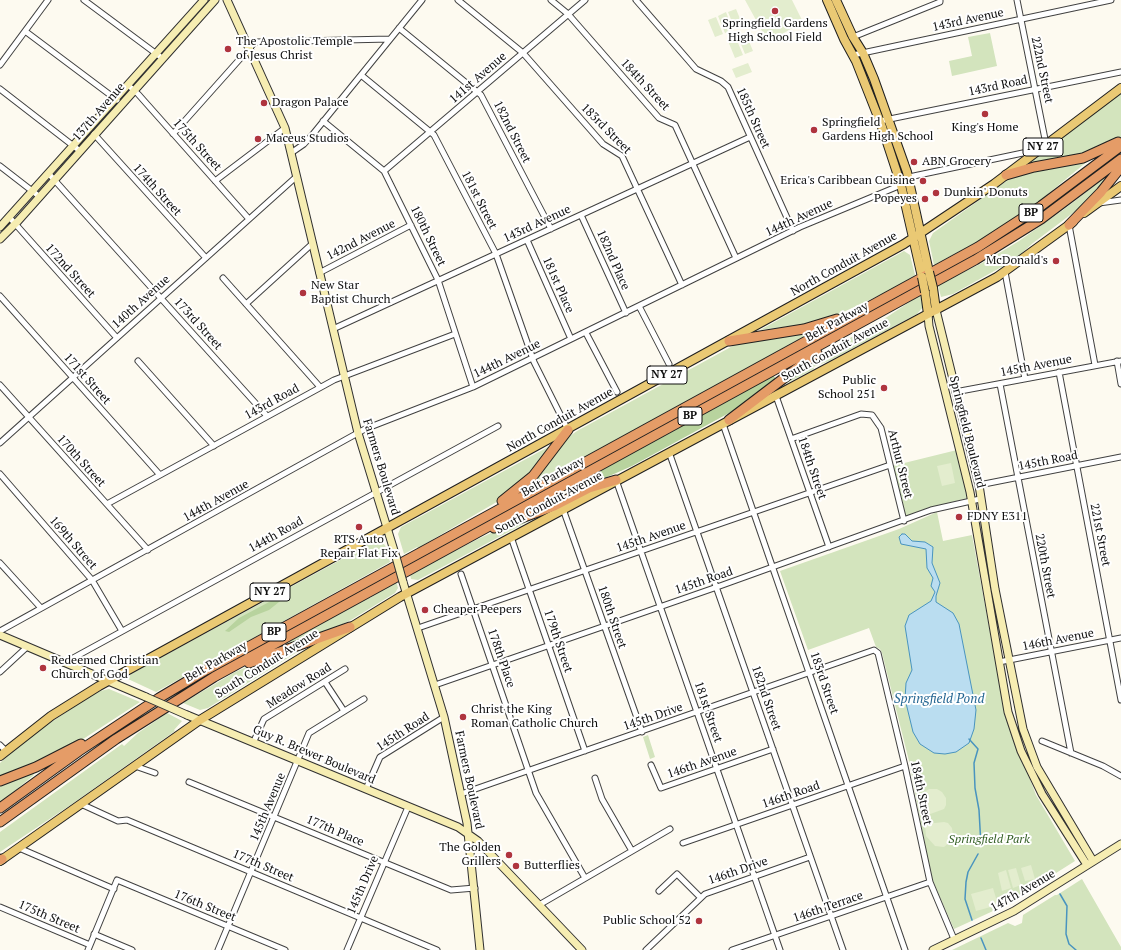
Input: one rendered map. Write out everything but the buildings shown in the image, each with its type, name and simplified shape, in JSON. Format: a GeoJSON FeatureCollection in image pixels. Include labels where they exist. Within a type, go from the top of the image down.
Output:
{"type":"FeatureCollection","features":[{"type":"Feature","properties":{"kind":"highway"},"geometry":{"type":"LineString","coordinates":[[1006,175],[1034,167],[1083,158],[1108,148],[1121,140]]}},
{"type":"Feature","properties":{"kind":"highway","name":"Belt Parkway"},"geometry":{"type":"LineString","coordinates":[[0,808],[53,769],[125,721],[218,663],[1010,228],[1121,146]]}},
{"type":"Feature","properties":{"kind":"highway","name":"Belt Parkway"},"geometry":{"type":"LineString","coordinates":[[0,824],[23,805],[131,729],[214,676],[873,316],[1009,240],[1121,159]]}},
{"type":"Feature","properties":{"kind":"highway"},"geometry":{"type":"LineString","coordinates":[[1069,225],[1105,188],[1121,167]]}},
{"type":"Feature","properties":{"kind":"highway"},"geometry":{"type":"LineString","coordinates":[[729,341],[818,325],[870,306]]}},
{"type":"Feature","properties":{"kind":"highway"},"geometry":{"type":"LineString","coordinates":[[726,422],[809,357],[841,339],[873,316]]}},
{"type":"Feature","properties":{"kind":"highway"},"geometry":{"type":"LineString","coordinates":[[446,538],[524,485],[537,472],[568,430]]}},
{"type":"Feature","properties":{"kind":"highway"},"geometry":{"type":"LineString","coordinates":[[461,541],[554,506],[589,488],[616,480]]}},
{"type":"Feature","properties":{"kind":"highway"},"geometry":{"type":"LineString","coordinates":[[214,676],[350,627]]}},
{"type":"Feature","properties":{"kind":"highway"},"geometry":{"type":"LineString","coordinates":[[0,781],[44,764],[125,721]]}},
{"type":"Feature","properties":{"kind":"main road","name":"Springfield Boulevard"},"geometry":{"type":"LineString","coordinates":[[827,0],[844,39],[884,120],[908,177],[917,236],[918,261],[928,314]]}},
{"type":"Feature","properties":{"kind":"main road","name":"Springfield Boulevard"},"geometry":{"type":"LineString","coordinates":[[836,0],[853,37],[863,53],[884,120],[901,185],[917,236],[926,256],[936,310]]}},
{"type":"Feature","properties":{"kind":"main road","name":"North Conduit Avenue"},"geometry":{"type":"LineString","coordinates":[[3,754],[63,708],[108,681],[858,271],[917,236],[1006,175],[1121,88]]}},
{"type":"Feature","properties":{"kind":"main road","name":"South Conduit Avenue"},"geometry":{"type":"LineString","coordinates":[[1,860],[200,720],[350,627],[407,593],[936,310],[1004,272],[1121,186]]}},
{"type":"Feature","properties":{"kind":"street"},"geometry":{"type":"LineString","coordinates":[[0,65],[48,0]]}},
{"type":"Feature","properties":{"kind":"street"},"geometry":{"type":"LineString","coordinates":[[84,0],[159,56]]}},
{"type":"Feature","properties":{"kind":"street","name":"137th Avenue"},"geometry":{"type":"LineString","coordinates":[[159,56],[204,0]]}},
{"type":"Feature","properties":{"kind":"street","name":"137th Avenue"},"geometry":{"type":"LineString","coordinates":[[0,227],[10,218],[115,99],[131,87],[159,56],[215,0]]}},
{"type":"Feature","properties":{"kind":"street","name":"Farmers Boulevard"},"geometry":{"type":"LineString","coordinates":[[227,0],[285,128],[358,433],[444,717],[469,834],[480,950]]}},
{"type":"Feature","properties":{"kind":"street"},"geometry":{"type":"LineString","coordinates":[[291,153],[304,144],[422,0]]}},
{"type":"Feature","properties":{"kind":"street","name":"183rd Street"},"geometry":{"type":"LineString","coordinates":[[458,0],[523,53],[603,144],[622,156],[682,286]]}},
{"type":"Feature","properties":{"kind":"street","name":"184th Street"},"geometry":{"type":"LineString","coordinates":[[551,0],[568,14],[659,118],[675,125],[736,258]]}},
{"type":"Feature","properties":{"kind":"street","name":"141st Avenue"},"geometry":{"type":"LineString","coordinates":[[384,171],[585,0]]}},
{"type":"Feature","properties":{"kind":"street","name":"185th Street"},"geometry":{"type":"LineString","coordinates":[[636,0],[696,69],[721,81],[728,87],[793,231]]}},
{"type":"Feature","properties":{"kind":"street","name":"222nd Street"},"geometry":{"type":"LineString","coordinates":[[1017,0],[1036,89],[1043,147]]}},
{"type":"Feature","properties":{"kind":"street","name":"143rd Avenue"},"geometry":{"type":"LineString","coordinates":[[853,55],[1111,0]]}},
{"type":"Feature","properties":{"kind":"street"},"geometry":{"type":"LineString","coordinates":[[853,37],[940,1]]}},
{"type":"Feature","properties":{"kind":"street","name":"182nd Street"},"geometry":{"type":"LineString","coordinates":[[399,28],[481,95],[550,229]]}},
{"type":"Feature","properties":{"kind":"street"},"geometry":{"type":"LineString","coordinates":[[25,31],[122,103]]}},
{"type":"Feature","properties":{"kind":"street"},"geometry":{"type":"LineString","coordinates":[[173,134],[255,42],[390,39]]}},
{"type":"Feature","properties":{"kind":"street","name":"143rd Road"},"geometry":{"type":"LineString","coordinates":[[884,120],[1121,72]]}},
{"type":"Feature","properties":{"kind":"street","name":"181st Street"},"geometry":{"type":"LineString","coordinates":[[361,75],[435,137],[496,254],[532,358],[568,430]]}},
{"type":"Feature","properties":{"kind":"street","name":"137th Avenue"},"geometry":{"type":"LineString","coordinates":[[0,239],[40,197],[122,103],[131,87]]}},
{"type":"Feature","properties":{"kind":"street","name":"175th Street"},"geometry":{"type":"LineString","coordinates":[[131,87],[250,219]]}},
{"type":"Feature","properties":{"kind":"street"},"geometry":{"type":"LineString","coordinates":[[0,89],[80,151]]}},
{"type":"Feature","properties":{"kind":"street","name":"180th Street"},"geometry":{"type":"LineString","coordinates":[[323,121],[384,171],[438,280],[473,387]]}},
{"type":"Feature","properties":{"kind":"street"},"geometry":{"type":"LineString","coordinates":[[215,181],[285,128]]}},
{"type":"Feature","properties":{"kind":"street","name":"174th Street"},"geometry":{"type":"LineString","coordinates":[[94,134],[206,258]]}},
{"type":"Feature","properties":{"kind":"street","name":"143rd Avenue"},"geometry":{"type":"LineString","coordinates":[[333,329],[750,137]]}},
{"type":"Feature","properties":{"kind":"street"},"geometry":{"type":"LineString","coordinates":[[908,177],[1043,147]]}},
{"type":"Feature","properties":{"kind":"street"},"geometry":{"type":"LineString","coordinates":[[0,166],[40,197]]}},
{"type":"Feature","properties":{"kind":"street","name":"173rd Street"},"geometry":{"type":"LineString","coordinates":[[49,174],[267,416]]}},
{"type":"Feature","properties":{"kind":"street","name":"140th Avenue"},"geometry":{"type":"LineString","coordinates":[[0,442],[296,177]]}},
{"type":"Feature","properties":{"kind":"street","name":"144th Avenue"},"geometry":{"type":"LineString","coordinates":[[0,631],[358,433],[473,387],[793,231],[901,185],[908,177]]}},
{"type":"Feature","properties":{"kind":"street"},"geometry":{"type":"LineString","coordinates":[[1098,203],[1121,200]]}},
{"type":"Feature","properties":{"kind":"street","name":"182nd Place"},"geometry":{"type":"LineString","coordinates":[[581,215],[626,313]]}},
{"type":"Feature","properties":{"kind":"street","name":"172nd Street"},"geometry":{"type":"LineString","coordinates":[[10,218],[117,338]]}},
{"type":"Feature","properties":{"kind":"street","name":"142nd Avenue"},"geometry":{"type":"LineString","coordinates":[[319,273],[412,225]]}},
{"type":"Feature","properties":{"kind":"street"},"geometry":{"type":"LineString","coordinates":[[1069,225],[1096,365]]}},
{"type":"Feature","properties":{"kind":"street","name":"181st Place"},"geometry":{"type":"LineString","coordinates":[[527,240],[571,339]]}},
{"type":"Feature","properties":{"kind":"street","name":"142nd Avenue"},"geometry":{"type":"LineString","coordinates":[[246,304],[312,244]]}},
{"type":"Feature","properties":{"kind":"street"},"geometry":{"type":"LineString","coordinates":[[1004,272],[1025,379]]}},
{"type":"Feature","properties":{"kind":"street"},"geometry":{"type":"LineString","coordinates":[[223,278],[320,387]]}},
{"type":"Feature","properties":{"kind":"street","name":"171st Street"},"geometry":{"type":"LineString","coordinates":[[0,296],[160,475]]}},
{"type":"Feature","properties":{"kind":"street"},"geometry":{"type":"LineString","coordinates":[[639,306],[669,364]]}},
{"type":"Feature","properties":{"kind":"street","name":"Springfield Boulevard"},"geometry":{"type":"LineString","coordinates":[[936,310],[979,485],[980,499],[1008,660],[1023,729],[1037,767],[1090,863]]}},
{"type":"Feature","properties":{"kind":"street","name":"Springfield Boulevard"},"geometry":{"type":"LineString","coordinates":[[928,314],[929,326],[971,501],[1008,712],[1021,751],[1042,794],[1090,863]]}},
{"type":"Feature","properties":{"kind":"street"},"geometry":{"type":"LineString","coordinates":[[586,333],[617,392]]}},
{"type":"Feature","properties":{"kind":"street","name":"143rd Road"},"geometry":{"type":"LineString","coordinates":[[107,504],[320,387],[344,376],[455,334]]}},
{"type":"Feature","properties":{"kind":"street"},"geometry":{"type":"LineString","coordinates":[[138,361],[214,446]]}},
{"type":"Feature","properties":{"kind":"street"},"geometry":{"type":"LineString","coordinates":[[1119,361],[1121,384]]}},
{"type":"Feature","properties":{"kind":"street","name":"145th Avenue"},"geometry":{"type":"LineString","coordinates":[[955,392],[1119,361]]}},
{"type":"Feature","properties":{"kind":"street","name":"221st Street"},"geometry":{"type":"LineString","coordinates":[[1059,372],[1121,700]]}},
{"type":"Feature","properties":{"kind":"street","name":"220th Street"},"geometry":{"type":"LineString","coordinates":[[1000,384],[1071,753]]}},
{"type":"Feature","properties":{"kind":"street","name":"170th Street"},"geometry":{"type":"LineString","coordinates":[[0,385],[148,550]]}},
{"type":"Feature","properties":{"kind":"street","name":"184th Street"},"geometry":{"type":"LineString","coordinates":[[776,396],[829,547]]}},
{"type":"Feature","properties":{"kind":"street","name":"Arthur Street"},"geometry":{"type":"LineString","coordinates":[[791,439],[861,414],[872,415],[881,428],[904,521]]}},
{"type":"Feature","properties":{"kind":"street","name":"183rd Street"},"geometry":{"type":"LineString","coordinates":[[726,422],[754,512],[905,950]]}},
{"type":"Feature","properties":{"kind":"street","name":"144th Road"},"geometry":{"type":"LineString","coordinates":[[64,663],[376,491],[498,426]]}},
{"type":"Feature","properties":{"kind":"street","name":"182nd Street"},"geometry":{"type":"LineString","coordinates":[[670,452],[843,950]]}},
{"type":"Feature","properties":{"kind":"street","name":"145th Road"},"geometry":{"type":"LineString","coordinates":[[979,485],[1121,457]]}},
{"type":"Feature","properties":{"kind":"street","name":"145th Avenue"},"geometry":{"type":"LineString","coordinates":[[418,628],[890,465]]}},
{"type":"Feature","properties":{"kind":"street","name":"169th Street"},"geometry":{"type":"LineString","coordinates":[[0,474],[92,580],[122,631]]}},
{"type":"Feature","properties":{"kind":"street","name":"181st Street"},"geometry":{"type":"LineString","coordinates":[[616,480],[780,950]]}},
{"type":"Feature","properties":{"kind":"street","name":"145th Road"},"geometry":{"type":"LineString","coordinates":[[435,684],[773,568],[931,510],[980,499]]}},
{"type":"Feature","properties":{"kind":"street","name":"180th Street"},"geometry":{"type":"LineString","coordinates":[[563,509],[586,570],[642,732]]}},
{"type":"Feature","properties":{"kind":"street","name":"179th Street"},"geometry":{"type":"LineString","coordinates":[[511,537],[586,751]]}},
{"type":"Feature","properties":{"kind":"street"},"geometry":{"type":"LineString","coordinates":[[0,563],[41,608]]}},
{"type":"Feature","properties":{"kind":"street","name":"178th Place"},"geometry":{"type":"LineString","coordinates":[[461,574],[493,664],[536,794],[585,878]]}},
{"type":"Feature","properties":{"kind":"street","name":"Guy R. Brewer Boulevard"},"geometry":{"type":"LineString","coordinates":[[0,635],[200,720],[254,741],[454,826],[469,834],[478,841],[582,950]]}},
{"type":"Feature","properties":{"kind":"street","name":"146th Avenue"},"geometry":{"type":"LineString","coordinates":[[999,662],[1121,638]]}},
{"type":"Feature","properties":{"kind":"street"},"geometry":{"type":"LineString","coordinates":[[0,672],[27,647]]}},
{"type":"Feature","properties":{"kind":"street","name":"184th Street"},"geometry":{"type":"LineString","coordinates":[[874,650],[878,653],[905,766],[930,882],[954,939]]}},
{"type":"Feature","properties":{"kind":"street","name":"145th Drive"},"geometry":{"type":"LineString","coordinates":[[461,794],[874,650]]}},
{"type":"Feature","properties":{"kind":"street","name":"Meadow Road"},"geometry":{"type":"LineString","coordinates":[[254,741],[264,719],[345,669]]}},
{"type":"Feature","properties":{"kind":"street"},"geometry":{"type":"LineString","coordinates":[[325,682],[344,712]]}},
{"type":"Feature","properties":{"kind":"street","name":"145th Avenue"},"geometry":{"type":"LineString","coordinates":[[218,950],[309,734],[364,699]]}},
{"type":"Feature","properties":{"kind":"street","name":"145th Road"},"geometry":{"type":"LineString","coordinates":[[366,789],[380,757],[444,717]]}},
{"type":"Feature","properties":{"kind":"street"},"geometry":{"type":"LineString","coordinates":[[1042,741],[1121,776]]}},
{"type":"Feature","properties":{"kind":"street"},"geometry":{"type":"LineString","coordinates":[[0,744],[3,754]]}},
{"type":"Feature","properties":{"kind":"street","name":"146th Avenue"},"geometry":{"type":"LineString","coordinates":[[652,765],[661,788],[773,749]]}},
{"type":"Feature","properties":{"kind":"street"},"geometry":{"type":"LineString","coordinates":[[134,766],[155,773]]}},
{"type":"Feature","properties":{"kind":"street","name":"146th Road"},"geometry":{"type":"LineString","coordinates":[[683,843],[905,766]]}},
{"type":"Feature","properties":{"kind":"street"},"geometry":{"type":"LineString","coordinates":[[595,778],[602,800],[632,852]]}},
{"type":"Feature","properties":{"kind":"street","name":"177th Place"},"geometry":{"type":"LineString","coordinates":[[189,782],[451,890],[474,888]]}},
{"type":"Feature","properties":{"kind":"street","name":"177th Street"},"geometry":{"type":"LineString","coordinates":[[81,804],[118,821],[127,820],[437,950]]}},
{"type":"Feature","properties":{"kind":"street","name":"145th Drive"},"geometry":{"type":"LineString","coordinates":[[347,950],[408,807]]}},
{"type":"Feature","properties":{"kind":"street"},"geometry":{"type":"LineString","coordinates":[[539,905],[670,829]]}},
{"type":"Feature","properties":{"kind":"street","name":"147th Avenue"},"geometry":{"type":"LineString","coordinates":[[933,950],[942,948],[954,939],[1019,909],[1121,844]]}},
{"type":"Feature","properties":{"kind":"street"},"geometry":{"type":"LineString","coordinates":[[19,848],[114,889],[89,948]]}},
{"type":"Feature","properties":{"kind":"street","name":"146th Drive"},"geometry":{"type":"LineString","coordinates":[[646,950],[704,894],[810,857]]}},
{"type":"Feature","properties":{"kind":"street"},"geometry":{"type":"LineString","coordinates":[[659,891],[677,874],[700,897]]}},
{"type":"Feature","properties":{"kind":"street","name":"176th Street"},"geometry":{"type":"LineString","coordinates":[[114,889],[117,880],[285,950]]}},
{"type":"Feature","properties":{"kind":"street","name":"146th Terrace"},"geometry":{"type":"LineString","coordinates":[[732,950],[930,882]]}},
{"type":"Feature","properties":{"kind":"street","name":"175th Street"},"geometry":{"type":"LineString","coordinates":[[0,907],[89,948]]}},
{"type":"Feature","properties":{"kind":"street","name":"175th Street"},"geometry":{"type":"LineString","coordinates":[[94,934],[132,950]]}},
{"type":"Feature","properties":{"kind":"green space","name":"Springfield Gardens High School Field"},"geometry":{"type":"Polygon","coordinates":[[[745,0],[792,0],[803,22],[768,42],[745,0]]]}},
{"type":"Feature","properties":{"kind":"green space"},"geometry":{"type":"Polygon","coordinates":[[[736,9],[743,26],[735,29],[728,12],[736,9]]]}},
{"type":"Feature","properties":{"kind":"green space"},"geometry":{"type":"Polygon","coordinates":[[[726,12],[733,30],[725,33],[718,16],[726,12]]]}},
{"type":"Feature","properties":{"kind":"green space"},"geometry":{"type":"Polygon","coordinates":[[[716,17],[723,34],[715,37],[708,20],[716,17]]]}},
{"type":"Feature","properties":{"kind":"green space"},"geometry":{"type":"Polygon","coordinates":[[[990,33],[997,66],[952,76],[949,61],[972,56],[968,37],[990,33]]]}},
{"type":"Feature","properties":{"kind":"green space"},"geometry":{"type":"Polygon","coordinates":[[[746,34],[753,51],[745,54],[738,37],[746,34]]]}},
{"type":"Feature","properties":{"kind":"green space"},"geometry":{"type":"Polygon","coordinates":[[[736,38],[743,55],[735,58],[728,41],[736,38]]]}},
{"type":"Feature","properties":{"kind":"green space"},"geometry":{"type":"Polygon","coordinates":[[[748,63],[752,72],[736,78],[732,69],[748,63]]]}},
{"type":"Feature","properties":{"kind":"green space"},"geometry":{"type":"Polygon","coordinates":[[[1121,93],[1121,137],[1091,154],[1032,164],[1031,161],[1121,93]]]}},
{"type":"Feature","properties":{"kind":"green space"},"geometry":{"type":"Polygon","coordinates":[[[1089,160],[1026,212],[995,232],[934,265],[929,241],[933,233],[1002,184],[1014,176],[1030,170],[1089,160]]]}},
{"type":"Feature","properties":{"kind":"green space"},"geometry":{"type":"Polygon","coordinates":[[[1116,169],[1094,197],[1033,243],[1014,260],[953,294],[941,297],[938,285],[986,261],[1019,241],[1063,210],[1116,169]]]}},
{"type":"Feature","properties":{"kind":"green space"},"geometry":{"type":"Polygon","coordinates":[[[904,251],[910,255],[915,275],[895,288],[822,322],[760,330],[904,251]]]}},
{"type":"Feature","properties":{"kind":"green space"},"geometry":{"type":"Polygon","coordinates":[[[920,295],[923,307],[917,314],[829,361],[813,367],[814,369],[783,385],[782,383],[818,356],[887,317],[920,295]]]}},
{"type":"Feature","properties":{"kind":"green space"},"geometry":{"type":"Polygon","coordinates":[[[805,332],[807,335],[523,491],[521,490],[566,439],[577,431],[740,342],[805,332]]]}},
{"type":"Feature","properties":{"kind":"green space"},"geometry":{"type":"Polygon","coordinates":[[[773,375],[776,379],[740,407],[632,466],[598,481],[594,480],[603,469],[773,375]]]}},
{"type":"Feature","properties":{"kind":"green space"},"geometry":{"type":"Polygon","coordinates":[[[548,447],[550,450],[532,474],[500,500],[418,548],[417,547],[404,554],[398,534],[401,527],[548,447]]]}},
{"type":"Feature","properties":{"kind":"green space"},"geometry":{"type":"Polygon","coordinates":[[[957,450],[968,498],[929,508],[906,517],[892,466],[957,450]]]}},
{"type":"Feature","properties":{"kind":"green space"},"geometry":{"type":"Polygon","coordinates":[[[951,463],[955,483],[942,486],[937,466],[951,463]]]}},
{"type":"Feature","properties":{"kind":"green space"},"geometry":{"type":"Polygon","coordinates":[[[546,512],[418,580],[411,579],[410,574],[476,540],[506,526],[546,512]]]}},
{"type":"Feature","properties":{"kind":"green space","name":"Springfield Park"},"geometry":{"type":"Polygon","coordinates":[[[937,512],[943,541],[972,535],[995,659],[1010,727],[1036,795],[1075,861],[1004,906],[954,929],[931,877],[909,761],[882,653],[880,649],[876,647],[869,628],[808,650],[780,571],[899,529],[937,512]]]}},
{"type":"Feature","properties":{"kind":"green space"},"geometry":{"type":"Polygon","coordinates":[[[377,540],[385,545],[390,562],[156,692],[128,679],[131,674],[377,540]]]}},
{"type":"Feature","properties":{"kind":"green space"},"geometry":{"type":"Polygon","coordinates":[[[396,581],[398,588],[395,593],[351,620],[334,628],[334,630],[282,646],[369,596],[370,598],[396,581]]]}},
{"type":"Feature","properties":{"kind":"green space"},"geometry":{"type":"Polygon","coordinates":[[[286,593],[289,594],[269,610],[251,617],[229,632],[225,631],[239,618],[286,593]]]}},
{"type":"Feature","properties":{"kind":"green space"},"geometry":{"type":"Polygon","coordinates":[[[305,647],[208,708],[200,710],[183,703],[235,672],[258,662],[305,647]]]}},
{"type":"Feature","properties":{"kind":"green space"},"geometry":{"type":"Polygon","coordinates":[[[109,689],[140,702],[77,743],[29,768],[0,778],[0,763],[13,751],[50,723],[83,701],[100,691],[109,689]]]}},
{"type":"Feature","properties":{"kind":"green space"},"geometry":{"type":"Polygon","coordinates":[[[167,713],[182,721],[174,730],[175,731],[72,804],[0,852],[0,832],[122,744],[124,746],[138,733],[167,713]]]}},
{"type":"Feature","properties":{"kind":"green space"},"geometry":{"type":"Polygon","coordinates":[[[648,735],[655,757],[650,759],[643,737],[648,735]]]}},
{"type":"Feature","properties":{"kind":"green space"},"geometry":{"type":"Polygon","coordinates":[[[32,772],[34,775],[0,803],[0,783],[32,772]]]}},
{"type":"Feature","properties":{"kind":"green space"},"geometry":{"type":"Polygon","coordinates":[[[929,789],[937,789],[942,792],[946,798],[946,805],[944,809],[922,817],[917,797],[929,789]]]}},
{"type":"Feature","properties":{"kind":"green space"},"geometry":{"type":"Polygon","coordinates":[[[948,823],[952,828],[953,835],[950,842],[944,847],[935,846],[926,836],[925,824],[948,823]]]}},
{"type":"Feature","properties":{"kind":"green space"},"geometry":{"type":"Polygon","coordinates":[[[1031,865],[1035,879],[1025,881],[1021,868],[1031,865]]]}},
{"type":"Feature","properties":{"kind":"green space"},"geometry":{"type":"Polygon","coordinates":[[[1016,868],[1021,885],[1013,888],[1008,870],[1016,868]]]}},
{"type":"Feature","properties":{"kind":"green space"},"geometry":{"type":"Polygon","coordinates":[[[1006,870],[1011,888],[1002,891],[998,873],[1006,870]]]}},
{"type":"Feature","properties":{"kind":"green space"},"geometry":{"type":"Polygon","coordinates":[[[1082,879],[1121,947],[1121,950],[952,950],[1008,923],[1015,926],[1022,923],[1023,915],[1082,879]]]}},
{"type":"Feature","properties":{"kind":"green space"},"geometry":{"type":"Polygon","coordinates":[[[993,888],[998,905],[976,911],[971,894],[993,888]]]}},
{"type":"Feature","properties":{"kind":"water","name":"Springfield Pond"},"geometry":{"type":"Polygon","coordinates":[[[902,534],[905,534],[912,541],[925,542],[933,547],[932,563],[940,583],[936,596],[936,602],[953,613],[959,624],[976,710],[974,729],[969,743],[956,752],[945,754],[934,753],[920,744],[913,732],[905,699],[906,683],[912,670],[905,626],[909,615],[931,601],[935,592],[931,586],[933,578],[927,568],[926,549],[901,544],[899,537],[902,534]]]}},
{"type":"Feature","properties":{"kind":"waterway"},"geometry":{"type":"LineString","coordinates":[[969,739],[978,749],[974,763],[981,846]]}},
{"type":"Feature","properties":{"kind":"waterway"},"geometry":{"type":"LineString","coordinates":[[972,920],[965,899],[966,882],[968,872],[978,854]]}},
{"type":"Feature","properties":{"kind":"waterway"},"geometry":{"type":"LineString","coordinates":[[1060,894],[1067,906],[1066,934],[1069,944],[1076,950]]}},
{"type":"Feature","properties":{"kind":"waterway"},"geometry":{"type":"LineString","coordinates":[[981,938],[986,950]]}},
{"type":"Feature","properties":{"kind":"place","name":"Springfield Gardens High School Field"},"geometry":{"type":"Point","coordinates":[775,11]}},
{"type":"Feature","properties":{"kind":"place","name":"The Apostolic Temple of Jesus Christ"},"geometry":{"type":"Point","coordinates":[228,49]}},
{"type":"Feature","properties":{"kind":"place","name":"Dragon Palace"},"geometry":{"type":"Point","coordinates":[264,103]}},
{"type":"Feature","properties":{"kind":"place","name":"King's Home"},"geometry":{"type":"Point","coordinates":[985,114]}},
{"type":"Feature","properties":{"kind":"place","name":"Springfield Gardens High School"},"geometry":{"type":"Point","coordinates":[814,130]}},
{"type":"Feature","properties":{"kind":"place","name":"Maceus Studios"},"geometry":{"type":"Point","coordinates":[258,139]}},
{"type":"Feature","properties":{"kind":"place","name":"ABN Grocery"},"geometry":{"type":"Point","coordinates":[914,162]}},
{"type":"Feature","properties":{"kind":"place","name":"Erica's Caribbean Cuisine"},"geometry":{"type":"Point","coordinates":[923,181]}},
{"type":"Feature","properties":{"kind":"place","name":"Dunkin' Donuts"},"geometry":{"type":"Point","coordinates":[936,193]}},
{"type":"Feature","properties":{"kind":"place","name":"Popeyes"},"geometry":{"type":"Point","coordinates":[925,199]}},
{"type":"Feature","properties":{"kind":"place","name":"McDonald's"},"geometry":{"type":"Point","coordinates":[1056,261]}},
{"type":"Feature","properties":{"kind":"place","name":"New Star Baptist Church"},"geometry":{"type":"Point","coordinates":[303,293]}},
{"type":"Feature","properties":{"kind":"place","name":"Public School 251"},"geometry":{"type":"Point","coordinates":[884,388]}},
{"type":"Feature","properties":{"kind":"place","name":"FDNY E311"},"geometry":{"type":"Point","coordinates":[959,517]}},
{"type":"Feature","properties":{"kind":"place","name":"RTS Auto Repair Flat Fix"},"geometry":{"type":"Point","coordinates":[359,527]}},
{"type":"Feature","properties":{"kind":"place","name":"Cheaper Peepers"},"geometry":{"type":"Point","coordinates":[425,610]}},
{"type":"Feature","properties":{"kind":"place","name":"Redeemed Christian Church of God"},"geometry":{"type":"Point","coordinates":[43,668]}},
{"type":"Feature","properties":{"kind":"place","name":"Christ the King Roman Catholic Church"},"geometry":{"type":"Point","coordinates":[463,717]}},
{"type":"Feature","properties":{"kind":"place","name":"The Golden Grillers"},"geometry":{"type":"Point","coordinates":[509,855]}},
{"type":"Feature","properties":{"kind":"place","name":"Butterflies"},"geometry":{"type":"Point","coordinates":[516,866]}},
{"type":"Feature","properties":{"kind":"place","name":"Public School 52"},"geometry":{"type":"Point","coordinates":[699,921]}}]}
